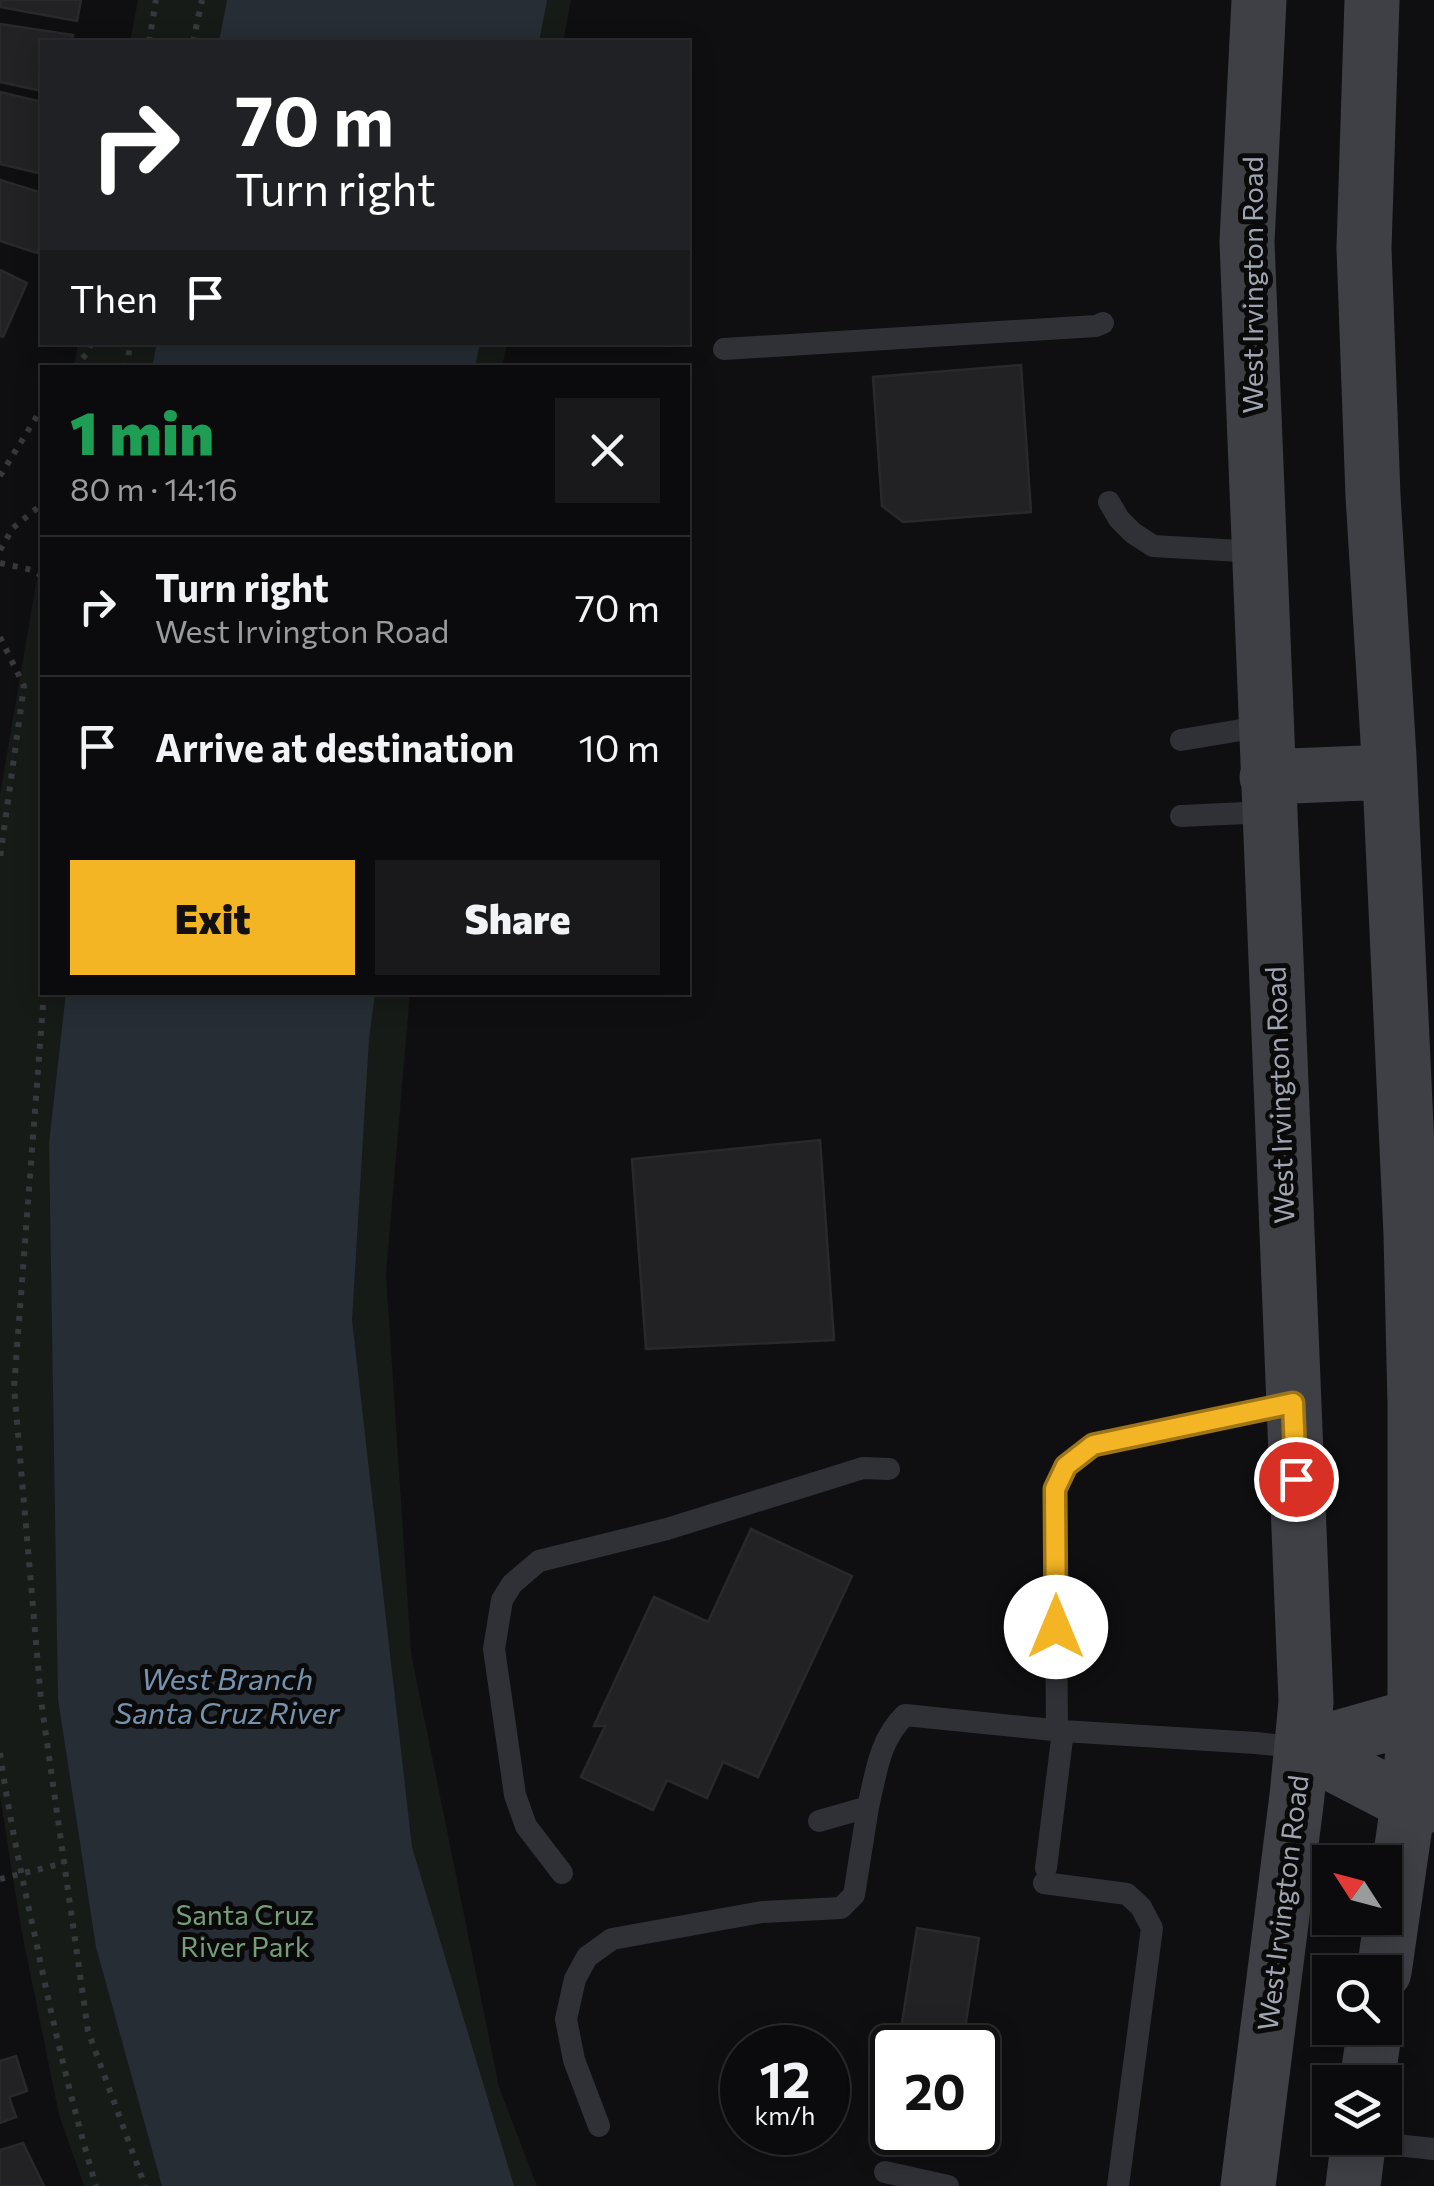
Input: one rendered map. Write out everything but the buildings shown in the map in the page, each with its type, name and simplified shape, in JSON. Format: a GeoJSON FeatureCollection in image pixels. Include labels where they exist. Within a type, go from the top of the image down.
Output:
{"type":"FeatureCollection","features":[{"type":"Feature","properties":{"kind":"main road","name":"West Irvington Road"},"geometry":{"type":"LineString","coordinates":[[1248,2186],[1306,1702],[1246,242],[1259,0]]}},
{"type":"Feature","properties":{"kind":"main road"},"geometry":{"type":"LineString","coordinates":[[1372,0],[1364,248],[1373,496],[1411,1234],[1424,1404],[1425,1717],[1421,1804],[1388,1955]]}},
{"type":"Feature","properties":{"kind":"main road"},"geometry":{"type":"LineString","coordinates":[[1267,772],[1389,772]]}},
{"type":"Feature","properties":{"kind":"main road"},"geometry":{"type":"LineString","coordinates":[[1302,1748],[1425,1717]]}},
{"type":"Feature","properties":{"kind":"main road"},"geometry":{"type":"LineString","coordinates":[[1302,1748],[1421,1804]]}},
{"type":"Feature","properties":{"kind":"lane"},"geometry":{"type":"LineString","coordinates":[[724,349],[1103,323]]}},
{"type":"Feature","properties":{"kind":"lane"},"geometry":{"type":"LineString","coordinates":[[1109,502],[1133,534],[1153,546],[1258,552]]}},
{"type":"Feature","properties":{"kind":"lane"},"geometry":{"type":"LineString","coordinates":[[1181,740],[1267,772]]}},
{"type":"Feature","properties":{"kind":"lane"},"geometry":{"type":"LineString","coordinates":[[1181,816],[1267,772]]}},
{"type":"Feature","properties":{"kind":"lane"},"geometry":{"type":"LineString","coordinates":[[1118,2186],[1152,1928],[1141,1907],[1128,1894],[1044,1875],[1060,1730],[1055,1489],[1066,1466],[1093,1445],[1293,1403]]}},
{"type":"Feature","properties":{"kind":"lane"},"geometry":{"type":"LineString","coordinates":[[562,1873],[526,1826],[515,1795],[494,1649],[502,1600],[512,1584],[539,1561],[668,1529],[863,1468],[890,1470]]}},
{"type":"Feature","properties":{"kind":"lane"},"geometry":{"type":"LineString","coordinates":[[599,2126],[574,2060],[566,2019],[574,1979],[587,1957],[612,1939],[762,1912],[841,1908],[854,1896],[880,1751],[894,1726],[905,1716],[1302,1748]]}},
{"type":"Feature","properties":{"kind":"lane"},"geometry":{"type":"LineString","coordinates":[[819,1821],[868,1807]]}},
{"type":"Feature","properties":{"kind":"lane"},"geometry":{"type":"LineString","coordinates":[[1402,2151],[1434,2149]]}},
{"type":"Feature","properties":{"kind":"lane"},"geometry":{"type":"LineString","coordinates":[[885,2172],[948,2186]]}},
{"type":"Feature","properties":{"kind":"path"},"geometry":{"type":"LineString","coordinates":[[148,40],[156,0]]}},
{"type":"Feature","properties":{"kind":"path"},"geometry":{"type":"LineString","coordinates":[[193,40],[202,0]]}},
{"type":"Feature","properties":{"kind":"path"},"geometry":{"type":"LineString","coordinates":[[0,476],[40,411]]}},
{"type":"Feature","properties":{"kind":"path"},"geometry":{"type":"LineString","coordinates":[[0,550],[13,528],[40,506]]}},
{"type":"Feature","properties":{"kind":"path"},"geometry":{"type":"LineString","coordinates":[[0,563],[40,575]]}},
{"type":"Feature","properties":{"kind":"path"},"geometry":{"type":"LineString","coordinates":[[0,636],[24,686],[0,858]]}},
{"type":"Feature","properties":{"kind":"path"},"geometry":{"type":"LineString","coordinates":[[44,995],[14,1387],[40,1700],[88,2032],[145,2186]]}},
{"type":"Feature","properties":{"kind":"path"},"geometry":{"type":"LineString","coordinates":[[0,1753],[8,1810],[70,2098],[96,2186]]}},
{"type":"Feature","properties":{"kind":"path"},"geometry":{"type":"LineString","coordinates":[[0,1879],[64,1863]]}},
{"type":"Feature","properties":{"kind":"green space"},"geometry":{"type":"Polygon","coordinates":[[[138,0],[571,0],[563,40],[130,40],[138,0]]]}},
{"type":"Feature","properties":{"kind":"green space"},"geometry":{"type":"Polygon","coordinates":[[[78,345],[507,345],[502,365],[74,365],[78,345]]]}},
{"type":"Feature","properties":{"kind":"green space","name":"West Branch Santa Cruz River"},"geometry":{"type":"Polygon","coordinates":[[[40,560],[40,995],[410,995],[386,1274],[411,1653],[499,2087],[537,2186],[84,2186],[59,2115],[21,1928],[0,1796],[0,795],[40,560]]]}},
{"type":"Feature","properties":{"kind":"water"},"geometry":{"type":"Polygon","coordinates":[[[227,0],[547,0],[539,40],[219,40],[227,0]]]}},
{"type":"Feature","properties":{"kind":"water"},"geometry":{"type":"Polygon","coordinates":[[[156,345],[480,345],[475,365],[152,365],[156,345]]]}},
{"type":"Feature","properties":{"kind":"water","name":"West Branch Santa Cruz River"},"geometry":{"type":"Polygon","coordinates":[[[66,995],[375,995],[352,1320],[412,1847],[514,2186],[162,2186],[96,1947],[58,1699],[49,1143],[66,995]]]}},
{"type":"Feature","properties":{"kind":"route"},"geometry":{"type":"LineString","coordinates":[[1056,1627],[1055,1489],[1066,1466],[1093,1445],[1293,1403],[1296,1479]]}},
{"type":"Feature","properties":{"kind":"park label","name":"Santa Cruz River Park"},"geometry":{"type":"Point","coordinates":[245,1931]}}]}
